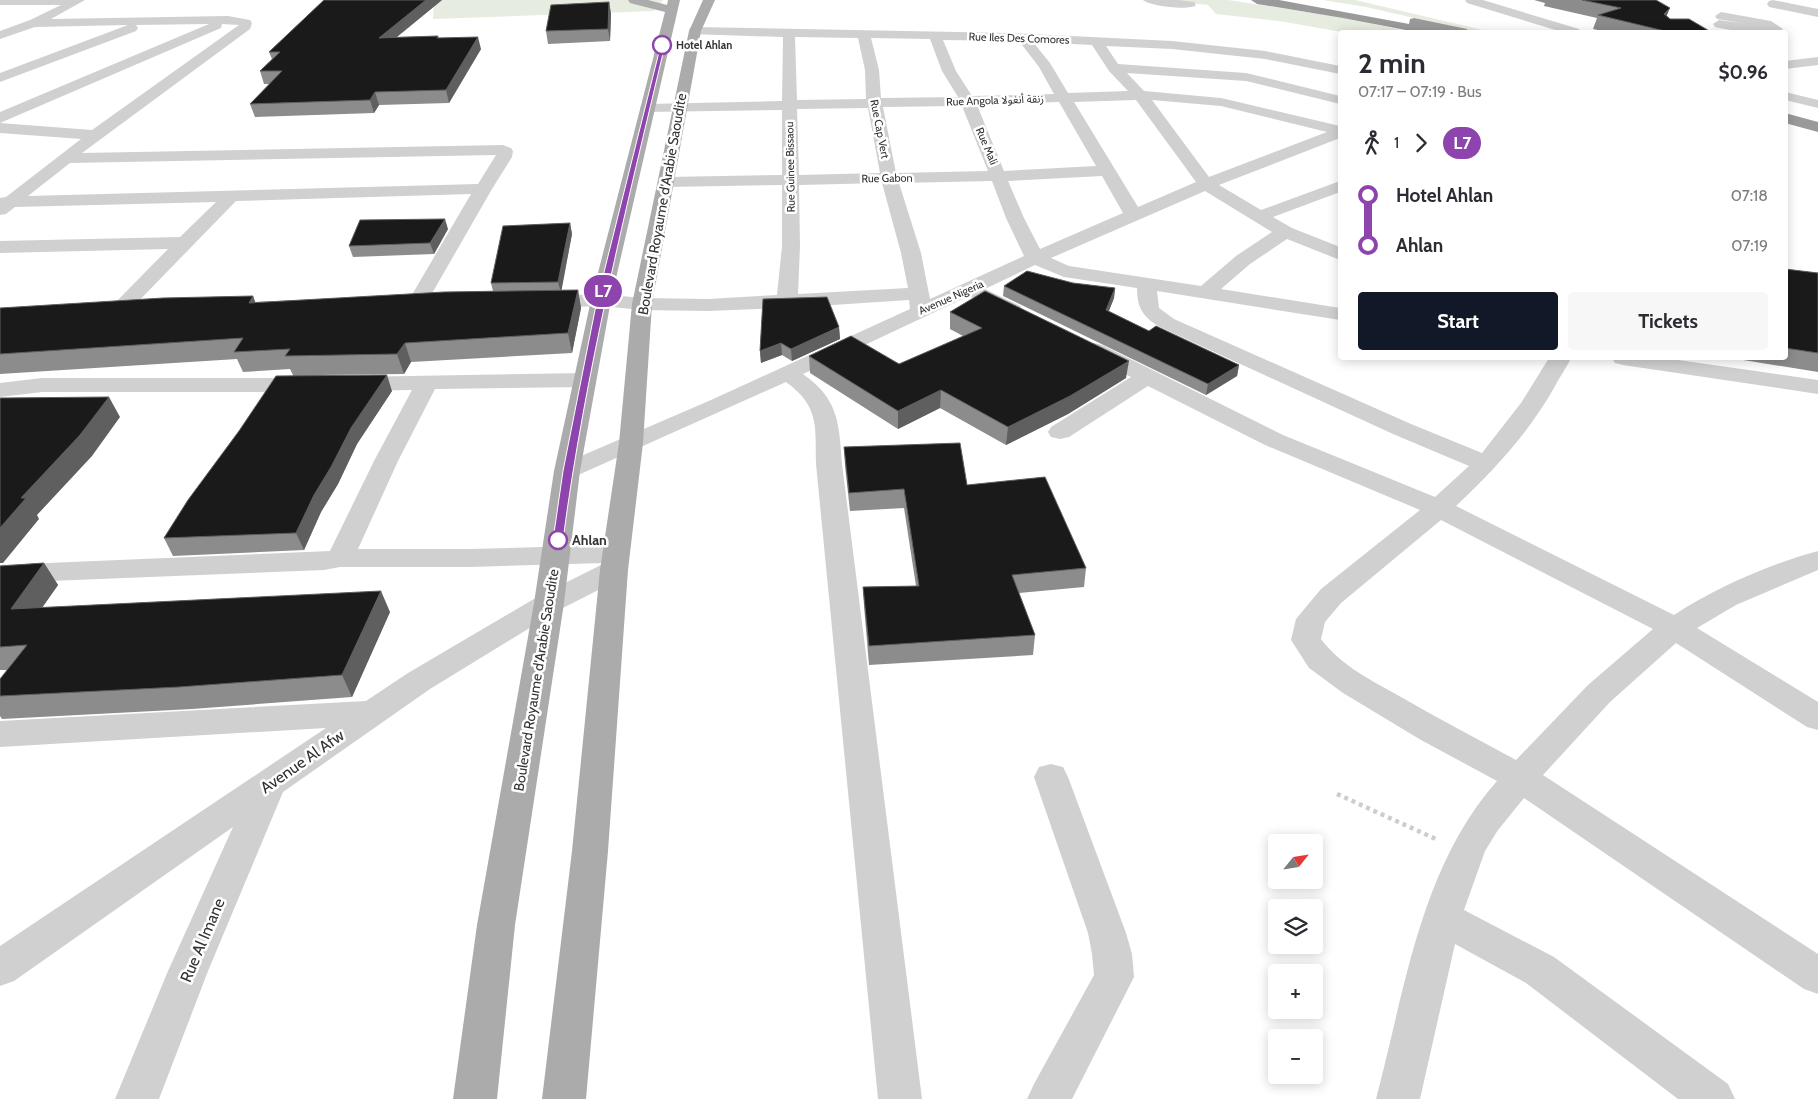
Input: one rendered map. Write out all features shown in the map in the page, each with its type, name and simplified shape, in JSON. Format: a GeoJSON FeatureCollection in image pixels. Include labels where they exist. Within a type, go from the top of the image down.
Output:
{"type":"FeatureCollection","features":[{"type":"Feature","properties":{"kind":"highway"},"geometry":{"type":"LineString","coordinates":[[1257,0],[1343,14],[1422,30]]}},
{"type":"Feature","properties":{"kind":"highway"},"geometry":{"type":"LineString","coordinates":[[1292,0],[1451,30]]}},
{"type":"Feature","properties":{"kind":"highway"},"geometry":{"type":"LineString","coordinates":[[1788,112],[1818,119]]}},
{"type":"Feature","properties":{"kind":"highway"},"geometry":{"type":"LineString","coordinates":[[1788,119],[1818,127]]}},
{"type":"Feature","properties":{"kind":"main road"},"geometry":{"type":"LineString","coordinates":[[634,0],[673,5]]}},
{"type":"Feature","properties":{"kind":"main road","name":"Boulevard Royaume d'Arabie Saoudite"},"geometry":{"type":"LineString","coordinates":[[564,1099],[590,851],[615,562],[631,443],[642,304],[695,31],[709,0]]}},
{"type":"Feature","properties":{"kind":"main road","name":"Boulevard Royaume d'Arabie Saoudite"},"geometry":{"type":"LineString","coordinates":[[475,1099],[496,925],[549,604],[567,471],[601,300],[673,5]]}},
{"type":"Feature","properties":{"kind":"street"},"geometry":{"type":"LineString","coordinates":[[0,1],[78,0]]}},
{"type":"Feature","properties":{"kind":"street"},"geometry":{"type":"LineString","coordinates":[[0,35],[34,23],[78,0]]}},
{"type":"Feature","properties":{"kind":"street"},"geometry":{"type":"LineString","coordinates":[[1149,0],[1190,5]]}},
{"type":"Feature","properties":{"kind":"street"},"geometry":{"type":"LineString","coordinates":[[1471,0],[1568,30]]}},
{"type":"Feature","properties":{"kind":"street"},"geometry":{"type":"LineString","coordinates":[[1773,4],[1818,12]]}},
{"type":"Feature","properties":{"kind":"street"},"geometry":{"type":"LineString","coordinates":[[0,78],[153,20]]}},
{"type":"Feature","properties":{"kind":"street"},"geometry":{"type":"LineString","coordinates":[[0,118],[228,20]]}},
{"type":"Feature","properties":{"kind":"street"},"geometry":{"type":"LineString","coordinates":[[4,204],[68,158],[95,135],[246,26],[246,23],[240,20],[34,23]]}},
{"type":"Feature","properties":{"kind":"street"},"geometry":{"type":"LineString","coordinates":[[1705,27],[1720,20],[1738,30]]}},
{"type":"Feature","properties":{"kind":"street","name":"Rue Iles Des Comores"},"geometry":{"type":"LineString","coordinates":[[695,31],[1023,38],[1172,45],[1265,55],[1338,70]]}},
{"type":"Feature","properties":{"kind":"street","name":"Rue Guinee Bissaou"},"geometry":{"type":"LineString","coordinates":[[787,302],[791,246],[789,33]]}},
{"type":"Feature","properties":{"kind":"street","name":"Rue Cap Vert"},"geometry":{"type":"LineString","coordinates":[[864,35],[872,70],[874,102],[889,178],[910,253],[919,302]]}},
{"type":"Feature","properties":{"kind":"street","name":"Rue Mali"},"geometry":{"type":"LineString","coordinates":[[935,36],[949,71],[968,101],[1015,218],[1035,258]]}},
{"type":"Feature","properties":{"kind":"street"},"geometry":{"type":"LineString","coordinates":[[1023,38],[1045,66],[1134,216]]}},
{"type":"Feature","properties":{"kind":"street"},"geometry":{"type":"LineString","coordinates":[[1096,42],[1114,68],[1140,95],[1206,184],[1285,232],[1338,253]]}},
{"type":"Feature","properties":{"kind":"street"},"geometry":{"type":"LineString","coordinates":[[1221,102],[1265,55]]}},
{"type":"Feature","properties":{"kind":"street"},"geometry":{"type":"LineString","coordinates":[[1788,56],[1802,63]]}},
{"type":"Feature","properties":{"kind":"street"},"geometry":{"type":"LineString","coordinates":[[1788,65],[1818,61]]}},
{"type":"Feature","properties":{"kind":"street"},"geometry":{"type":"LineString","coordinates":[[1114,68],[1246,77],[1338,100]]}},
{"type":"Feature","properties":{"kind":"street","name":"Rue Angola زنقة أنغولا"},"geometry":{"type":"LineString","coordinates":[[647,108],[1140,95],[1221,102],[1338,131]]}},
{"type":"Feature","properties":{"kind":"street"},"geometry":{"type":"LineString","coordinates":[[1788,97],[1818,104]]}},
{"type":"Feature","properties":{"kind":"street"},"geometry":{"type":"LineString","coordinates":[[0,128],[95,135]]}},
{"type":"Feature","properties":{"kind":"street","name":"Avenue Nigeria"},"geometry":{"type":"LineString","coordinates":[[567,471],[787,373],[919,302],[969,289],[1035,258],[1206,184],[1338,133]]}},
{"type":"Feature","properties":{"kind":"street"},"geometry":{"type":"LineString","coordinates":[[68,158],[505,151],[504,157],[483,189],[416,304]]}},
{"type":"Feature","properties":{"kind":"street","name":"Rue Gabon"},"geometry":{"type":"LineString","coordinates":[[667,182],[999,176],[1107,171]]}},
{"type":"Feature","properties":{"kind":"street"},"geometry":{"type":"LineString","coordinates":[[1260,216],[1338,187]]}},
{"type":"Feature","properties":{"kind":"street"},"geometry":{"type":"LineString","coordinates":[[4,204],[232,195],[483,189]]}},
{"type":"Feature","properties":{"kind":"street"},"geometry":{"type":"LineString","coordinates":[[1322,193],[1338,199]]}},
{"type":"Feature","properties":{"kind":"street"},"geometry":{"type":"LineString","coordinates":[[147,309],[110,310],[232,195]]}},
{"type":"Feature","properties":{"kind":"street"},"geometry":{"type":"LineString","coordinates":[[1204,294],[1243,260],[1285,232]]}},
{"type":"Feature","properties":{"kind":"street"},"geometry":{"type":"LineString","coordinates":[[0,247],[183,243]]}},
{"type":"Feature","properties":{"kind":"street"},"geometry":{"type":"LineString","coordinates":[[1035,258],[1064,271],[1338,314]]}},
{"type":"Feature","properties":{"kind":"street"},"geometry":{"type":"LineString","coordinates":[[1147,285],[1147,306],[1150,311],[1167,323],[1402,429],[1486,464]]}},
{"type":"Feature","properties":{"kind":"street"},"geometry":{"type":"LineString","coordinates":[[969,289],[1029,318]]}},
{"type":"Feature","properties":{"kind":"street"},"geometry":{"type":"LineString","coordinates":[[523,302],[601,300],[642,304],[708,305],[787,302],[919,302]]}},
{"type":"Feature","properties":{"kind":"street"},"geometry":{"type":"LineString","coordinates":[[1080,343],[1274,440],[1439,508],[1675,628],[1818,718]]}},
{"type":"Feature","properties":{"kind":"street"},"geometry":{"type":"LineString","coordinates":[[1559,360],[1532,405],[1486,464],[1439,508],[1331,596],[1312,619],[1306,640],[1320,660],[1354,685],[1433,731],[1520,778],[1818,976]]}},
{"type":"Feature","properties":{"kind":"street"},"geometry":{"type":"LineString","coordinates":[[1636,360],[1818,387]]}},
{"type":"Feature","properties":{"kind":"street"},"geometry":{"type":"LineString","coordinates":[[787,373],[807,386],[822,403],[826,421],[830,473],[900,1099]]}},
{"type":"Feature","properties":{"kind":"street"},"geometry":{"type":"LineString","coordinates":[[1060,432],[1147,377]]}},
{"type":"Feature","properties":{"kind":"street"},"geometry":{"type":"LineString","coordinates":[[0,390],[42,385],[427,383],[585,380]]}},
{"type":"Feature","properties":{"kind":"street"},"geometry":{"type":"LineString","coordinates":[[340,558],[386,461],[427,383]]}},
{"type":"Feature","properties":{"kind":"street"},"geometry":{"type":"LineString","coordinates":[[0,409],[26,388]]}},
{"type":"Feature","properties":{"kind":"street"},"geometry":{"type":"LineString","coordinates":[[0,574],[324,561],[340,558],[556,557],[615,562]]}},
{"type":"Feature","properties":{"kind":"street"},"geometry":{"type":"LineString","coordinates":[[1398,1099],[1427,976],[1443,918],[1466,853],[1490,812],[1574,717],[1623,671],[1675,628],[1752,586],[1818,561]]}},
{"type":"Feature","properties":{"kind":"street","name":"Avenue Al Afw"},"geometry":{"type":"LineString","coordinates":[[0,968],[370,713],[490,637],[549,604],[615,562]]}},
{"type":"Feature","properties":{"kind":"street"},"geometry":{"type":"LineString","coordinates":[[5,737],[370,713]]}},
{"type":"Feature","properties":{"kind":"street"},"geometry":{"type":"LineString","coordinates":[[1049,1099],[1114,977],[1112,954],[1107,933],[1051,777]]}},
{"type":"Feature","properties":{"kind":"street","name":"Rue Al Imane"},"geometry":{"type":"LineString","coordinates":[[137,1099],[188,971],[270,783]]}},
{"type":"Feature","properties":{"kind":"street"},"geometry":{"type":"LineString","coordinates":[[1443,918],[1540,970],[1713,1099]]}},
{"type":"Feature","properties":{"kind":"path"},"geometry":{"type":"LineString","coordinates":[[1337,794],[1466,853]]}},
{"type":"Feature","properties":{"kind":"shaded area"},"geometry":{"type":"Polygon","coordinates":[[[434,0],[663,0],[654,11],[433,19],[434,0]]]}},
{"type":"Feature","properties":{"kind":"shaded area"},"geometry":{"type":"Polygon","coordinates":[[[1161,0],[1228,0],[1352,19],[1400,30],[1338,31],[1279,21],[1216,14],[1208,5],[1161,0]]]}},
{"type":"Feature","properties":{"kind":"shaded area"},"geometry":{"type":"Polygon","coordinates":[[[1323,0],[1355,0],[1482,30],[1467,30],[1366,7],[1323,0]]]}},
{"type":"Feature","properties":{"kind":"building"},"geometry":{"type":"Polygon","coordinates":[[[324,0],[426,0],[379,38],[478,37],[446,90],[375,92],[370,100],[250,104],[282,71],[260,71],[280,52],[269,52],[324,0]]]}},
{"type":"Feature","properties":{"kind":"building"},"geometry":{"type":"Polygon","coordinates":[[[1582,0],[1656,0],[1670,8],[1664,14],[1670,19],[1689,19],[1708,30],[1661,30],[1598,15],[1621,8],[1582,0]]]}},
{"type":"Feature","properties":{"kind":"building"},"geometry":{"type":"Polygon","coordinates":[[[609,2],[608,29],[546,31],[551,5],[609,2]]]}},
{"type":"Feature","properties":{"kind":"building"},"geometry":{"type":"Polygon","coordinates":[[[445,219],[430,243],[349,246],[360,220],[445,219]]]}},
{"type":"Feature","properties":{"kind":"building"},"geometry":{"type":"Polygon","coordinates":[[[570,223],[558,282],[491,283],[503,226],[570,223]]]}},
{"type":"Feature","properties":{"kind":"building"},"geometry":{"type":"Polygon","coordinates":[[[1788,269],[1818,273],[1818,353],[1788,348],[1788,269]]]}},
{"type":"Feature","properties":{"kind":"building"},"geometry":{"type":"Polygon","coordinates":[[[1027,271],[1073,283],[1115,288],[1106,310],[1149,331],[1156,326],[1239,365],[1208,384],[1004,286],[1027,271]]]}},
{"type":"Feature","properties":{"kind":"building"},"geometry":{"type":"Polygon","coordinates":[[[578,290],[568,333],[405,343],[397,354],[285,356],[290,349],[234,352],[243,338],[0,354],[0,308],[163,298],[253,296],[249,303],[444,292],[578,290]]]}},
{"type":"Feature","properties":{"kind":"building"},"geometry":{"type":"Polygon","coordinates":[[[985,291],[1129,361],[1070,396],[1008,427],[941,390],[898,411],[809,356],[851,336],[899,364],[982,328],[950,312],[985,291]]]}},
{"type":"Feature","properties":{"kind":"building"},"geometry":{"type":"Polygon","coordinates":[[[827,297],[839,327],[791,349],[781,343],[760,351],[763,299],[827,297]]]}},
{"type":"Feature","properties":{"kind":"building"},"geometry":{"type":"Polygon","coordinates":[[[387,375],[351,428],[314,495],[296,533],[164,538],[188,500],[239,431],[276,376],[387,375]]]}},
{"type":"Feature","properties":{"kind":"building"},"geometry":{"type":"Polygon","coordinates":[[[109,397],[80,435],[21,498],[26,498],[0,528],[0,398],[109,397]]]}},
{"type":"Feature","properties":{"kind":"building"},"geometry":{"type":"Polygon","coordinates":[[[960,443],[967,485],[1045,477],[1086,568],[1012,575],[1035,635],[869,646],[863,587],[919,586],[904,489],[849,493],[844,447],[960,443]]]}},
{"type":"Feature","properties":{"kind":"building"},"geometry":{"type":"Polygon","coordinates":[[[44,563],[11,609],[381,591],[342,675],[179,687],[0,696],[0,679],[27,645],[0,647],[0,566],[44,563]]]}},
{"type":"Feature","properties":{"kind":"bus line","name":"L7"},"geometry":{"type":"LineString","coordinates":[[558,540],[567,471],[601,300],[662,45]]}},
{"type":"Feature","properties":{"kind":"place","name":"Hotel Ahlan"},"geometry":{"type":"Point","coordinates":[662,45]}},
{"type":"Feature","properties":{"kind":"place","name":"Ahlan"},"geometry":{"type":"Point","coordinates":[558,540]}}]}
